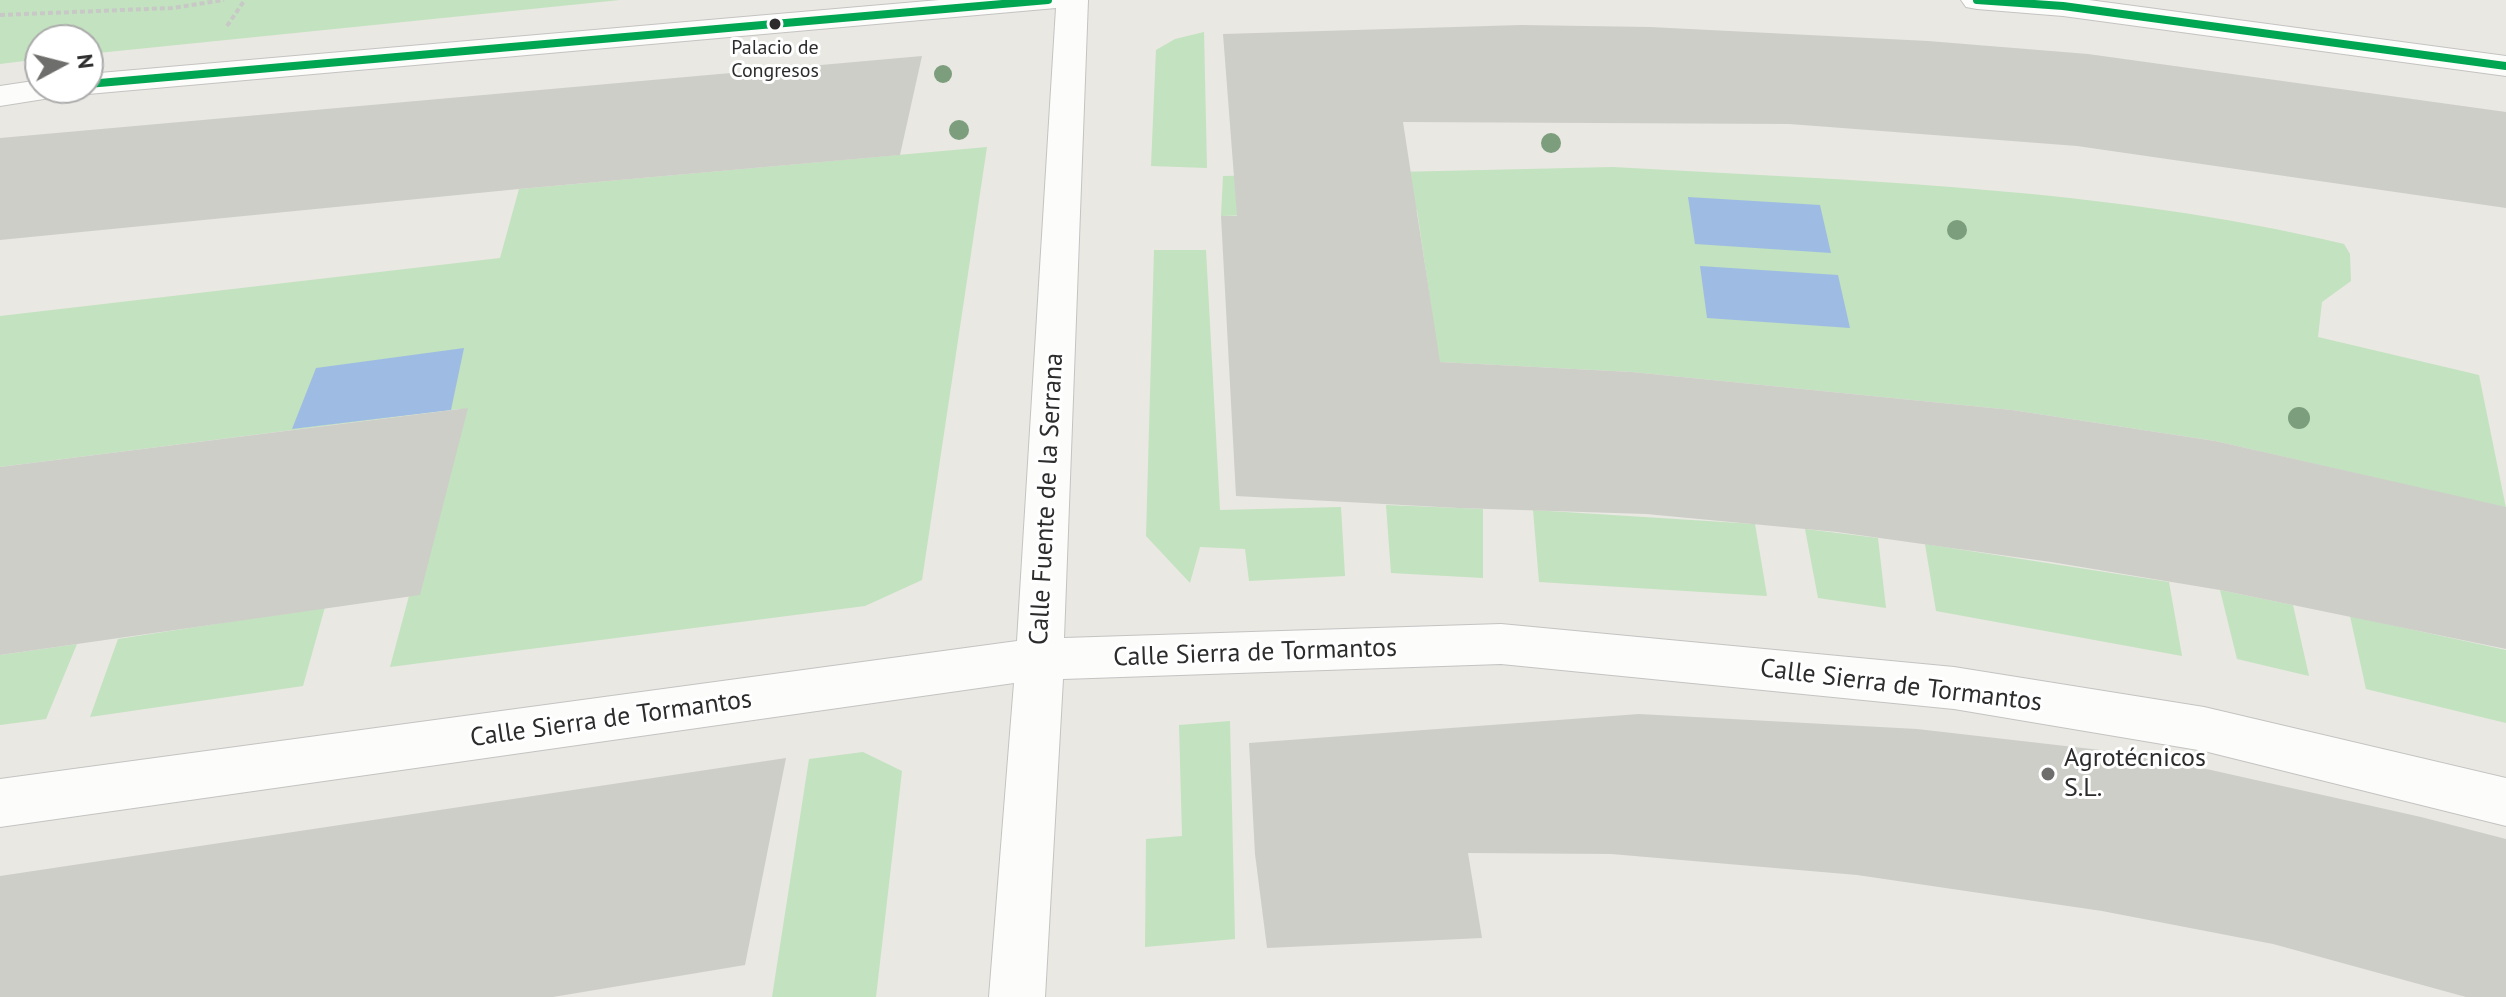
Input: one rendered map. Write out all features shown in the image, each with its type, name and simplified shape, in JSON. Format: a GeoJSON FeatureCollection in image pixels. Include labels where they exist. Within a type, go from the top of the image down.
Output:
{"type":"FeatureCollection","features":[{"type":"Feature","properties":{"kind":"street"},"geometry":{"type":"LineString","coordinates":[[104,83],[1048,0]]}},
{"type":"Feature","properties":{"kind":"street","name":"Calle Fuente de la Serrana"},"geometry":{"type":"LineString","coordinates":[[1017,997],[1033,796],[1072,0]]}},
{"type":"Feature","properties":{"kind":"street"},"geometry":{"type":"LineString","coordinates":[[1977,0],[2063,6],[2506,66]]}},
{"type":"Feature","properties":{"kind":"street"},"geometry":{"type":"LineString","coordinates":[[0,96],[24,93]]}},
{"type":"Feature","properties":{"kind":"street","name":"Calle Sierra de Tormantos"},"geometry":{"type":"LineString","coordinates":[[0,803],[1039,659],[1501,644],[1938,686],[2204,729],[2506,802]]}},
{"type":"Feature","properties":{"kind":"path"},"geometry":{"type":"LineString","coordinates":[[0,15],[172,8],[224,0]]}},
{"type":"Feature","properties":{"kind":"path"},"geometry":{"type":"LineString","coordinates":[[224,31],[244,1]]}},
{"type":"Feature","properties":{"kind":"green space"},"geometry":{"type":"Polygon","coordinates":[[[0,0],[620,0],[104,52],[104,24],[24,24],[24,61],[0,64],[0,0]]]}},
{"type":"Feature","properties":{"kind":"green space"},"geometry":{"type":"Polygon","coordinates":[[[1204,32],[1207,168],[1151,166],[1156,50],[1175,39],[1204,32]]]}},
{"type":"Feature","properties":{"kind":"green space"},"geometry":{"type":"Polygon","coordinates":[[[987,147],[922,580],[865,606],[390,667],[459,409],[0,467],[0,316],[500,258],[519,189],[987,147]]]}},
{"type":"Feature","properties":{"kind":"green space"},"geometry":{"type":"Polygon","coordinates":[[[1613,167],[1889,182],[2072,198],[2254,225],[2344,244],[2350,254],[2351,281],[2322,302],[2318,337],[2479,375],[2506,508],[2215,441],[2012,410],[1632,372],[1439,362],[1417,210],[1221,216],[1223,176],[1613,167]]]}},
{"type":"Feature","properties":{"kind":"green space"},"geometry":{"type":"Polygon","coordinates":[[[1154,250],[1206,250],[1220,510],[1341,507],[1345,576],[1249,581],[1245,549],[1200,547],[1190,583],[1146,536],[1154,250]]]}},
{"type":"Feature","properties":{"kind":"green space"},"geometry":{"type":"Polygon","coordinates":[[[1386,505],[1483,509],[1483,578],[1391,573],[1386,505]]]}},
{"type":"Feature","properties":{"kind":"green space"},"geometry":{"type":"Polygon","coordinates":[[[1533,510],[1755,524],[1767,596],[1539,582],[1533,510]]]}},
{"type":"Feature","properties":{"kind":"green space"},"geometry":{"type":"Polygon","coordinates":[[[1805,529],[1878,538],[1886,608],[1818,598],[1805,529]]]}},
{"type":"Feature","properties":{"kind":"green space"},"geometry":{"type":"Polygon","coordinates":[[[1925,544],[2169,582],[2182,656],[1936,611],[1925,544]]]}},
{"type":"Feature","properties":{"kind":"green space"},"geometry":{"type":"Polygon","coordinates":[[[2220,590],[2293,605],[2309,676],[2237,659],[2220,590]]]}},
{"type":"Feature","properties":{"kind":"green space"},"geometry":{"type":"Polygon","coordinates":[[[325,607],[303,686],[90,717],[118,639],[325,607]]]}},
{"type":"Feature","properties":{"kind":"green space"},"geometry":{"type":"Polygon","coordinates":[[[2350,616],[2506,650],[2506,723],[2366,689],[2350,616]]]}},
{"type":"Feature","properties":{"kind":"green space"},"geometry":{"type":"Polygon","coordinates":[[[77,644],[46,719],[0,725],[0,655],[77,644]]]}},
{"type":"Feature","properties":{"kind":"green space"},"geometry":{"type":"Polygon","coordinates":[[[1230,721],[1235,939],[1145,947],[1146,839],[1182,836],[1179,725],[1230,721]]]}},
{"type":"Feature","properties":{"kind":"green space"},"geometry":{"type":"Polygon","coordinates":[[[863,752],[902,771],[876,997],[772,997],[809,759],[863,752]]]}},
{"type":"Feature","properties":{"kind":"water"},"geometry":{"type":"Polygon","coordinates":[[[1688,197],[1820,205],[1831,253],[1695,244],[1688,197]]]}},
{"type":"Feature","properties":{"kind":"water"},"geometry":{"type":"Polygon","coordinates":[[[1700,266],[1838,275],[1850,328],[1707,318],[1700,266]]]}},
{"type":"Feature","properties":{"kind":"water"},"geometry":{"type":"Polygon","coordinates":[[[464,348],[451,410],[292,429],[316,368],[464,348]]]}},
{"type":"Feature","properties":{"kind":"building"},"geometry":{"type":"Polygon","coordinates":[[[1521,25],[1650,27],[1928,41],[2088,54],[2506,112],[2506,208],[2077,146],[1789,124],[1403,122],[1440,362],[1632,372],[2012,410],[2215,441],[2506,507],[2506,649],[2220,590],[1837,532],[1646,514],[1236,496],[1221,216],[1237,216],[1223,34],[1521,25]]]}},
{"type":"Feature","properties":{"kind":"building"},"geometry":{"type":"Polygon","coordinates":[[[922,56],[900,155],[0,240],[0,138],[922,56]]]}},
{"type":"Feature","properties":{"kind":"building"},"geometry":{"type":"Polygon","coordinates":[[[468,408],[420,595],[0,655],[0,467],[468,408]]]}},
{"type":"Feature","properties":{"kind":"building"},"geometry":{"type":"Polygon","coordinates":[[[1639,714],[1917,729],[2144,755],[2506,839],[2506,997],[2466,997],[2273,944],[2102,911],[1857,875],[1611,854],[1468,853],[1482,938],[1267,948],[1255,854],[1249,743],[1639,714]]]}},
{"type":"Feature","properties":{"kind":"building"},"geometry":{"type":"Polygon","coordinates":[[[786,758],[745,965],[553,997],[0,997],[0,876],[786,758]]]}},
{"type":"Feature","properties":{"kind":"transit line"},"geometry":{"type":"LineString","coordinates":[[104,83],[1048,0]]}},
{"type":"Feature","properties":{"kind":"transit line"},"geometry":{"type":"LineString","coordinates":[[1977,0],[2063,6],[2506,66]]}},
{"type":"Feature","properties":{"kind":"place","name":"Palacio de Congresos"},"geometry":{"type":"Point","coordinates":[775,24]}},
{"type":"Feature","properties":{"kind":"place","name":"Agrotécnicos S.L."},"geometry":{"type":"Point","coordinates":[2048,774]}}]}
